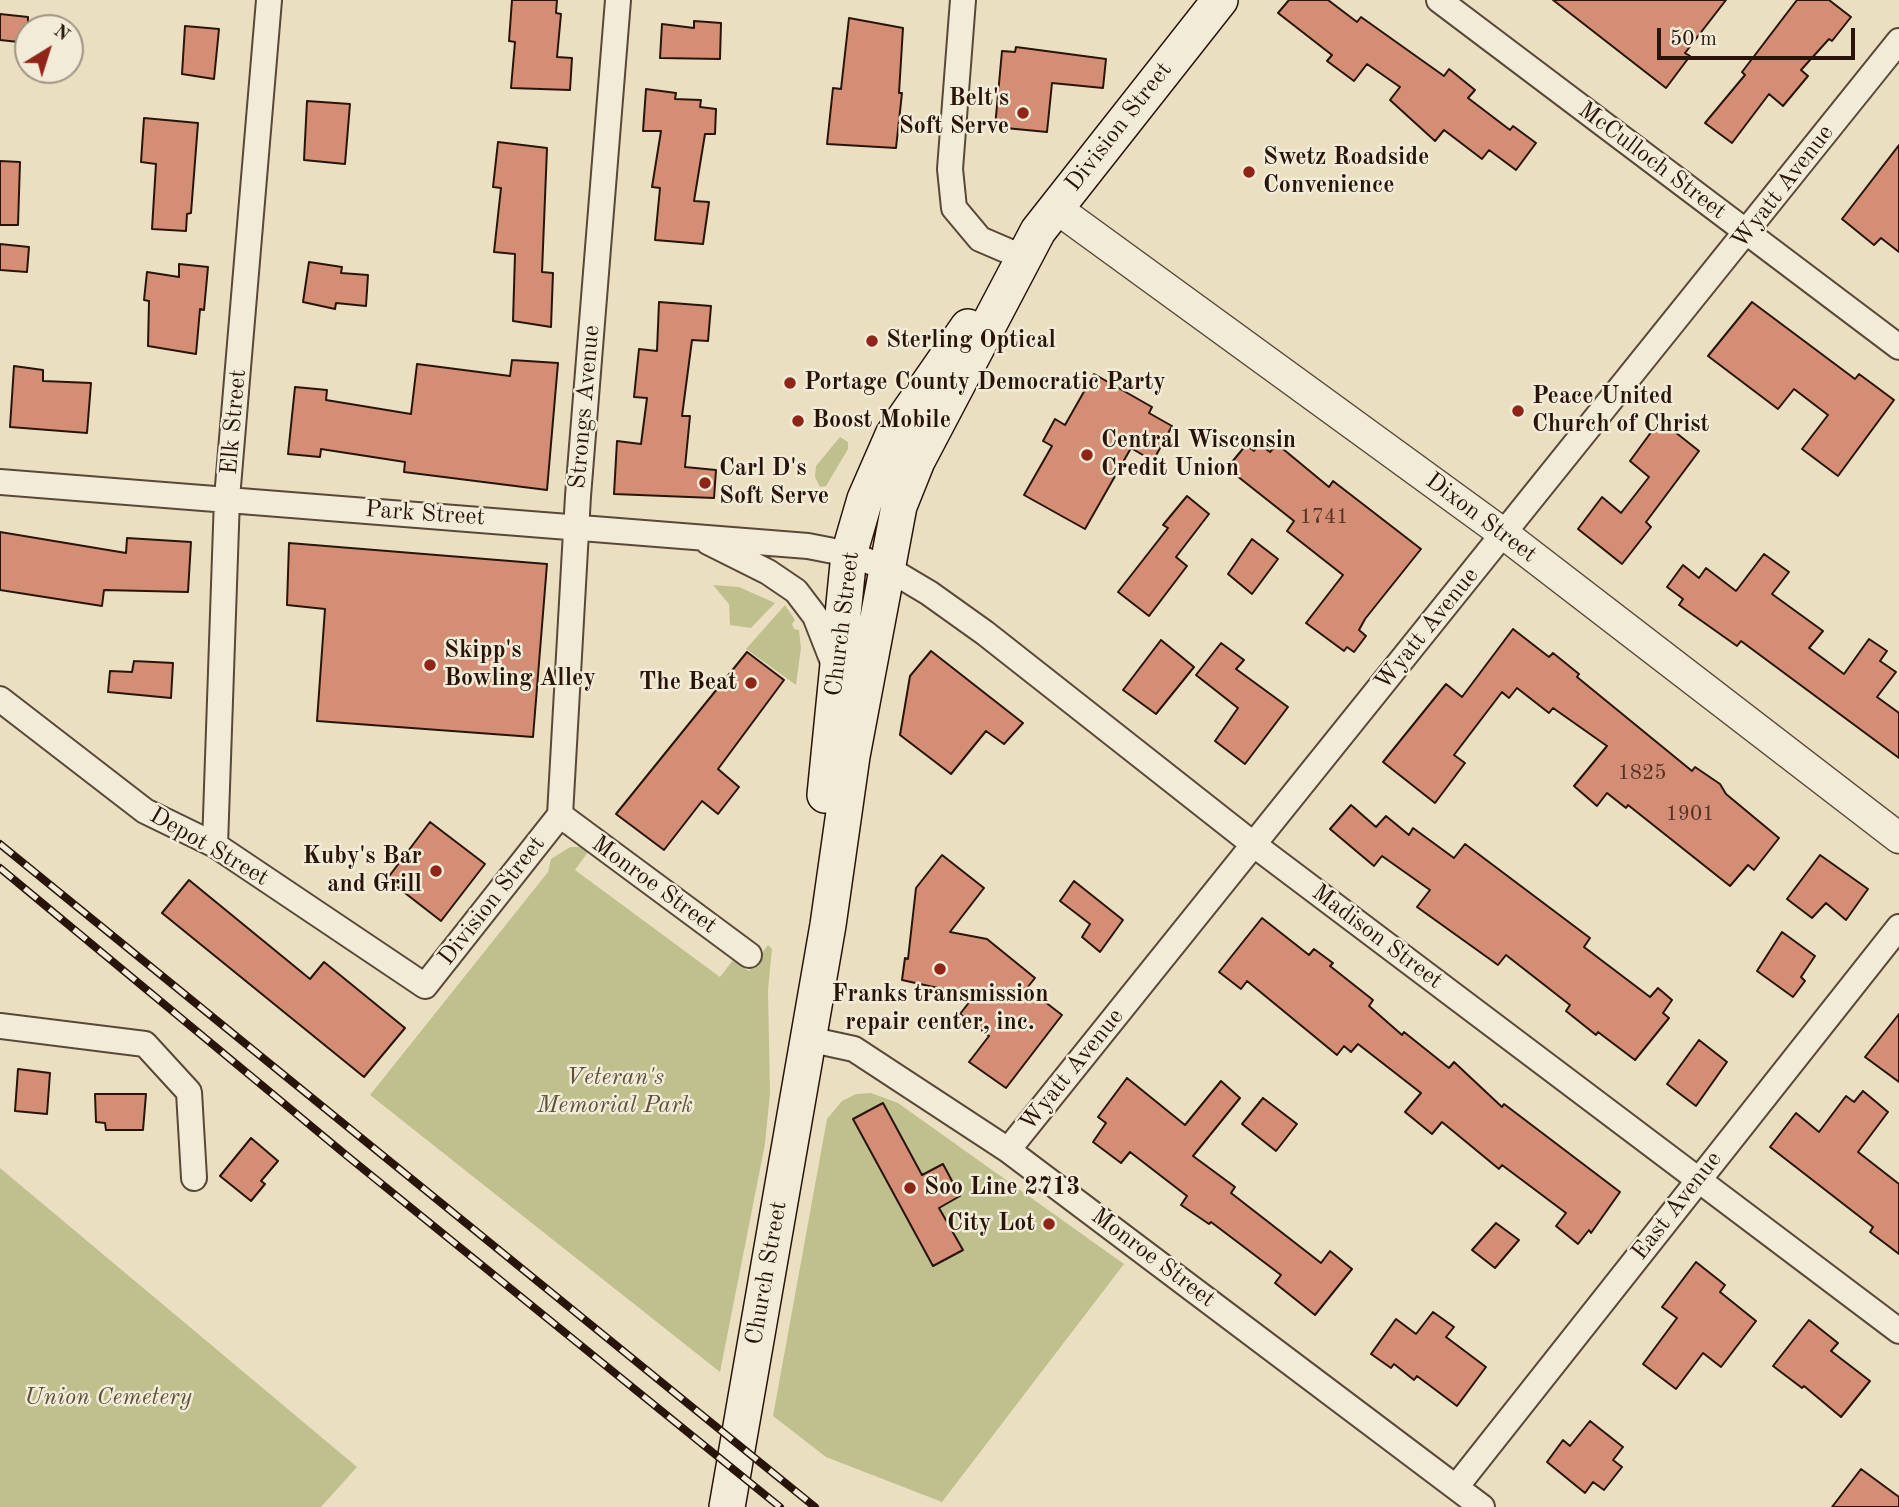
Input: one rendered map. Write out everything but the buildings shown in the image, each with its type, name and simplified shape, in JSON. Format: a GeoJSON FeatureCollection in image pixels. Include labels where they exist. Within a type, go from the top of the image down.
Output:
{"type":"FeatureCollection","features":[{"type":"Feature","properties":{"kind":"main road","name":"Division Street"},"geometry":{"type":"LineString","coordinates":[[1022,257],[1056,208],[1220,0]]}},
{"type":"Feature","properties":{"kind":"main road","name":"Church Street"},"geometry":{"type":"LineString","coordinates":[[808,1039],[808,994],[836,670],[849,554],[865,499],[893,435],[940,365],[1022,257]]}},
{"type":"Feature","properties":{"kind":"main road","name":"Church Street"},"geometry":{"type":"LineString","coordinates":[[727,1507],[828,925],[852,756],[900,506],[917,461],[1022,257]]}},
{"type":"Feature","properties":{"kind":"street","name":"Elk Street"},"geometry":{"type":"LineString","coordinates":[[215,845],[227,498],[269,0]]}},
{"type":"Feature","properties":{"kind":"street","name":"Strongs Avenue"},"geometry":{"type":"LineString","coordinates":[[560,815],[576,525],[618,0]]}},
{"type":"Feature","properties":{"kind":"street"},"geometry":{"type":"LineString","coordinates":[[962,0],[949,183],[954,208],[979,239],[1022,257]]}},
{"type":"Feature","properties":{"kind":"street","name":"McCulloch Street"},"geometry":{"type":"LineString","coordinates":[[1439,0],[1899,347]]}},
{"type":"Feature","properties":{"kind":"street","name":"Wyatt Avenue"},"geometry":{"type":"LineString","coordinates":[[1008,1150],[1748,233],[1899,41]]}},
{"type":"Feature","properties":{"kind":"street","name":"Dixon Street"},"geometry":{"type":"LineString","coordinates":[[1056,208],[1504,534],[1899,838]]}},
{"type":"Feature","properties":{"kind":"street","name":"Park Street"},"geometry":{"type":"LineString","coordinates":[[0,482],[695,535],[808,546],[849,554]]}},
{"type":"Feature","properties":{"kind":"street"},"geometry":{"type":"LineString","coordinates":[[695,535],[768,572],[796,591],[815,616],[836,670]]}},
{"type":"Feature","properties":{"kind":"street","name":"Madison Street"},"geometry":{"type":"LineString","coordinates":[[849,554],[887,568],[985,632],[1253,844],[1899,1331]]}},
{"type":"Feature","properties":{"kind":"street","name":"Depot Street"},"geometry":{"type":"LineString","coordinates":[[0,699],[145,811],[215,845],[425,986]]}},
{"type":"Feature","properties":{"kind":"street","name":"Monroe Street"},"geometry":{"type":"LineString","coordinates":[[560,815],[749,955]]}},
{"type":"Feature","properties":{"kind":"street","name":"Division Street"},"geometry":{"type":"LineString","coordinates":[[425,986],[560,815]]}},
{"type":"Feature","properties":{"kind":"street","name":"East Avenue"},"geometry":{"type":"LineString","coordinates":[[1456,1487],[1899,927]]}},
{"type":"Feature","properties":{"kind":"street"},"geometry":{"type":"LineString","coordinates":[[0,1026],[145,1044],[189,1092],[194,1178]]}},
{"type":"Feature","properties":{"kind":"street","name":"Monroe Street"},"geometry":{"type":"LineString","coordinates":[[808,1039],[854,1049],[1008,1150],[1482,1507]]}},
{"type":"Feature","properties":{"kind":"green space"},"geometry":{"type":"Polygon","coordinates":[[[840,437],[848,442],[848,449],[826,486],[820,487],[815,477],[816,466],[840,437]]]}},
{"type":"Feature","properties":{"kind":"green space"},"geometry":{"type":"Polygon","coordinates":[[[713,585],[739,587],[775,603],[751,628],[730,625],[729,604],[713,585]]]}},
{"type":"Feature","properties":{"kind":"green space"},"geometry":{"type":"Polygon","coordinates":[[[785,605],[795,620],[792,624],[794,629],[799,630],[801,648],[796,685],[746,649],[785,605]]]}},
{"type":"Feature","properties":{"kind":"green space","name":"Veteran's Memorial Park"},"geometry":{"type":"Polygon","coordinates":[[[570,847],[580,847],[588,852],[575,870],[720,977],[733,960],[749,971],[768,945],[772,949],[768,990],[770,1093],[765,1144],[720,1372],[370,1095],[548,872],[551,859],[570,847]]]}},
{"type":"Feature","properties":{"kind":"green space"},"geometry":{"type":"Polygon","coordinates":[[[871,1093],[898,1103],[1124,1264],[942,1502],[826,1457],[773,1416],[827,1119],[842,1101],[856,1094],[871,1093]]]}},
{"type":"Feature","properties":{"kind":"green space","name":"Union Cemetery"},"geometry":{"type":"Polygon","coordinates":[[[0,1168],[357,1467],[321,1507],[0,1507],[0,1168]]]}},
{"type":"Feature","properties":{"kind":"railway"},"geometry":{"type":"LineString","coordinates":[[0,844],[815,1507]]}},
{"type":"Feature","properties":{"kind":"railway"},"geometry":{"type":"LineString","coordinates":[[0,868],[346,1155],[780,1507]]}},
{"type":"Feature","properties":{"kind":"place","name":"Belt's Soft Serve"},"geometry":{"type":"Point","coordinates":[1023,113]}},
{"type":"Feature","properties":{"kind":"place","name":"Swetz Roadside Convenience"},"geometry":{"type":"Point","coordinates":[1249,172]}},
{"type":"Feature","properties":{"kind":"place","name":"Sterling Optical"},"geometry":{"type":"Point","coordinates":[872,341]}},
{"type":"Feature","properties":{"kind":"place","name":"Portage County Democratic Party"},"geometry":{"type":"Point","coordinates":[790,383]}},
{"type":"Feature","properties":{"kind":"place","name":"Peace United Church of Christ"},"geometry":{"type":"Point","coordinates":[1518,411]}},
{"type":"Feature","properties":{"kind":"place","name":"Boost Mobile"},"geometry":{"type":"Point","coordinates":[798,421]}},
{"type":"Feature","properties":{"kind":"place","name":"Central Wisconsin Credit Union"},"geometry":{"type":"Point","coordinates":[1087,455]}},
{"type":"Feature","properties":{"kind":"place","name":"Carl D's Soft Serve"},"geometry":{"type":"Point","coordinates":[705,483]}},
{"type":"Feature","properties":{"kind":"place","name":"Skipp's Bowling Alley"},"geometry":{"type":"Point","coordinates":[430,665]}},
{"type":"Feature","properties":{"kind":"place","name":"The Beat"},"geometry":{"type":"Point","coordinates":[751,683]}},
{"type":"Feature","properties":{"kind":"place","name":"Kuby's Bar and Grill"},"geometry":{"type":"Point","coordinates":[436,871]}},
{"type":"Feature","properties":{"kind":"place","name":"Franks transmission repair center, inc."},"geometry":{"type":"Point","coordinates":[940,969]}},
{"type":"Feature","properties":{"kind":"place","name":"Soo Line 2713"},"geometry":{"type":"Point","coordinates":[910,1188]}},
{"type":"Feature","properties":{"kind":"place","name":"City Lot"},"geometry":{"type":"Point","coordinates":[1049,1224]}}]}
